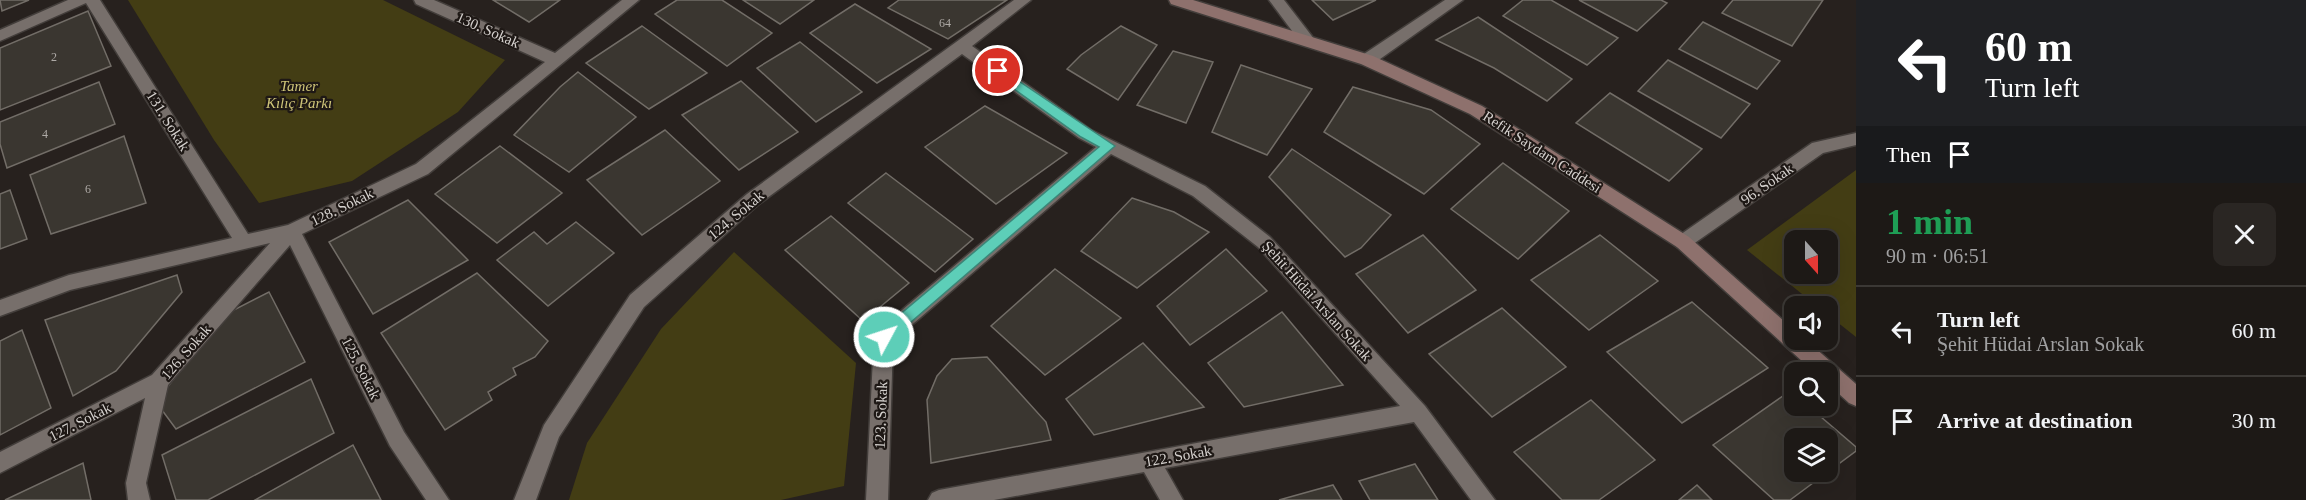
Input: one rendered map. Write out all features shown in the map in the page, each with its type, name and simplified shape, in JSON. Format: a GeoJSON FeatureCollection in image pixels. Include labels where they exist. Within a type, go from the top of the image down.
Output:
{"type":"FeatureCollection","features":[{"type":"Feature","properties":{"kind":"street"},"geometry":{"type":"LineString","coordinates":[[0,36],[81,0]]}},
{"type":"Feature","properties":{"kind":"street","name":"131. Sokak"},"geometry":{"type":"LineString","coordinates":[[92,0],[244,242]]}},
{"type":"Feature","properties":{"kind":"street","name":"130. Sokak"},"geometry":{"type":"LineString","coordinates":[[421,0],[556,60]]}},
{"type":"Feature","properties":{"kind":"street","name":"128. Sokak"},"geometry":{"type":"LineString","coordinates":[[0,308],[69,283],[292,231],[423,168],[633,0]]}},
{"type":"Feature","properties":{"kind":"street","name":"124. Sokak"},"geometry":{"type":"LineString","coordinates":[[525,500],[551,432],[638,301],[753,199],[1024,0]]}},
{"type":"Feature","properties":{"kind":"street","name":"Refik Saydam Caddesi"},"geometry":{"type":"LineString","coordinates":[[1176,0],[1367,60],[1476,110],[1683,242],[1856,397]]}},
{"type":"Feature","properties":{"kind":"street"},"geometry":{"type":"LineString","coordinates":[[1276,0],[1306,39]]}},
{"type":"Feature","properties":{"kind":"street"},"geometry":{"type":"LineString","coordinates":[[1367,60],[1456,0]]}},
{"type":"Feature","properties":{"kind":"street","name":"Şehit Hüdai Arslan Sokak"},"geometry":{"type":"LineString","coordinates":[[962,45],[1085,134],[1199,191],[1264,242],[1418,412],[1484,500]]}},
{"type":"Feature","properties":{"kind":"street","name":"96. Sokak"},"geometry":{"type":"LineString","coordinates":[[1683,242],[1818,148],[1856,139]]}},
{"type":"Feature","properties":{"kind":"street","name":"123. Sokak"},"geometry":{"type":"LineString","coordinates":[[878,500],[884,337],[1109,146]]}},
{"type":"Feature","properties":{"kind":"street","name":"126. Sokak"},"geometry":{"type":"LineString","coordinates":[[139,500],[136,483],[159,381],[292,231]]}},
{"type":"Feature","properties":{"kind":"street","name":"125. Sokak"},"geometry":{"type":"LineString","coordinates":[[292,231],[397,438],[438,500]]}},
{"type":"Feature","properties":{"kind":"street","name":"127. Sokak"},"geometry":{"type":"LineString","coordinates":[[0,464],[159,381]]}},
{"type":"Feature","properties":{"kind":"street","name":"122. Sokak"},"geometry":{"type":"LineString","coordinates":[[939,500],[1418,412]]}},
{"type":"Feature","properties":{"kind":"street"},"geometry":{"type":"LineString","coordinates":[[1149,461],[1172,500]]}},
{"type":"Feature","properties":{"kind":"green space","name":"Tamer Kılıç Parkı"},"geometry":{"type":"Polygon","coordinates":[[[128,0],[383,0],[505,60],[458,112],[352,181],[259,203],[214,140],[128,0]]]}},
{"type":"Feature","properties":{"kind":"green space"},"geometry":{"type":"Polygon","coordinates":[[[1856,170],[1856,337],[1838,323],[1838,296],[1804,296],[1790,284],[1838,284],[1838,230],[1784,230],[1784,280],[1747,250],[1856,170]]]}},
{"type":"Feature","properties":{"kind":"green space"},"geometry":{"type":"Polygon","coordinates":[[[734,252],[856,363],[844,486],[781,500],[569,500],[587,443],[661,329],[734,252]]]}},
{"type":"Feature","properties":{"kind":"building"},"geometry":{"type":"Polygon","coordinates":[[[0,0],[29,0],[2,11],[0,0]]]}},
{"type":"Feature","properties":{"kind":"building"},"geometry":{"type":"Polygon","coordinates":[[[493,0],[560,0],[529,22],[493,0]]]}},
{"type":"Feature","properties":{"kind":"building"},"geometry":{"type":"Polygon","coordinates":[[[677,0],[722,0],[772,33],[727,66],[655,14],[677,0]]]}},
{"type":"Feature","properties":{"kind":"building"},"geometry":{"type":"Polygon","coordinates":[[[743,0],[814,0],[780,24],[743,0]]]}},
{"type":"Feature","properties":{"kind":"building"},"geometry":{"type":"Polygon","coordinates":[[[899,0],[1007,0],[948,39],[888,8],[899,0]]]}},
{"type":"Feature","properties":{"kind":"building"},"geometry":{"type":"Polygon","coordinates":[[[1312,0],[1376,0],[1333,20],[1312,0]]]}},
{"type":"Feature","properties":{"kind":"building"},"geometry":{"type":"Polygon","coordinates":[[[1523,0],[1551,0],[1618,38],[1587,65],[1503,16],[1523,0]]]}},
{"type":"Feature","properties":{"kind":"building"},"geometry":{"type":"Polygon","coordinates":[[[1579,0],[1661,0],[1667,3],[1637,31],[1579,0]]]}},
{"type":"Feature","properties":{"kind":"building"},"geometry":{"type":"Polygon","coordinates":[[[1733,0],[1823,0],[1792,46],[1722,13],[1733,0]]]}},
{"type":"Feature","properties":{"kind":"building"},"geometry":{"type":"Polygon","coordinates":[[[855,4],[931,49],[877,83],[810,33],[855,4]]]}},
{"type":"Feature","properties":{"kind":"building"},"geometry":{"type":"Polygon","coordinates":[[[88,11],[111,66],[0,110],[0,48],[88,11]]]}},
{"type":"Feature","properties":{"kind":"building"},"geometry":{"type":"Polygon","coordinates":[[[1478,17],[1572,79],[1547,101],[1494,68],[1436,40],[1478,17]]]}},
{"type":"Feature","properties":{"kind":"building"},"geometry":{"type":"Polygon","coordinates":[[[1703,22],[1780,61],[1757,89],[1679,49],[1703,22]]]}},
{"type":"Feature","properties":{"kind":"building"},"geometry":{"type":"Polygon","coordinates":[[[642,26],[707,73],[649,109],[586,63],[642,26]]]}},
{"type":"Feature","properties":{"kind":"building"},"geometry":{"type":"Polygon","coordinates":[[[1121,26],[1157,45],[1118,100],[1067,69],[1081,55],[1121,26]]]}},
{"type":"Feature","properties":{"kind":"building"},"geometry":{"type":"Polygon","coordinates":[[[800,42],[862,92],[816,122],[757,68],[800,42]]]}},
{"type":"Feature","properties":{"kind":"building"},"geometry":{"type":"Polygon","coordinates":[[[1173,51],[1213,62],[1186,123],[1137,105],[1173,51]]]}},
{"type":"Feature","properties":{"kind":"building"},"geometry":{"type":"Polygon","coordinates":[[[1668,60],[1750,104],[1721,138],[1638,91],[1668,60]]]}},
{"type":"Feature","properties":{"kind":"building"},"geometry":{"type":"Polygon","coordinates":[[[1241,65],[1312,89],[1267,155],[1212,132],[1241,65]]]}},
{"type":"Feature","properties":{"kind":"building"},"geometry":{"type":"Polygon","coordinates":[[[578,72],[636,117],[569,172],[514,135],[560,87],[578,72]]]}},
{"type":"Feature","properties":{"kind":"building"},"geometry":{"type":"Polygon","coordinates":[[[741,81],[798,132],[739,170],[682,115],[741,81]]]}},
{"type":"Feature","properties":{"kind":"building"},"geometry":{"type":"Polygon","coordinates":[[[99,82],[115,124],[7,168],[0,144],[0,122],[99,82]]]}},
{"type":"Feature","properties":{"kind":"building"},"geometry":{"type":"Polygon","coordinates":[[[1353,87],[1431,110],[1480,144],[1424,194],[1324,132],[1353,87]]]}},
{"type":"Feature","properties":{"kind":"building"},"geometry":{"type":"Polygon","coordinates":[[[1610,93],[1702,149],[1669,181],[1576,123],[1610,93]]]}},
{"type":"Feature","properties":{"kind":"building"},"geometry":{"type":"Polygon","coordinates":[[[985,106],[1067,153],[996,204],[925,147],[985,106]]]}},
{"type":"Feature","properties":{"kind":"building"},"geometry":{"type":"Polygon","coordinates":[[[665,130],[720,181],[642,235],[587,180],[665,130]]]}},
{"type":"Feature","properties":{"kind":"building"},"geometry":{"type":"Polygon","coordinates":[[[124,136],[146,203],[51,234],[30,175],[124,136]]]}},
{"type":"Feature","properties":{"kind":"building"},"geometry":{"type":"Polygon","coordinates":[[[500,146],[562,193],[497,243],[435,194],[500,146]]]}},
{"type":"Feature","properties":{"kind":"building"},"geometry":{"type":"Polygon","coordinates":[[[1292,149],[1391,215],[1361,248],[1345,257],[1269,177],[1292,149]]]}},
{"type":"Feature","properties":{"kind":"building"},"geometry":{"type":"Polygon","coordinates":[[[1503,163],[1569,211],[1518,259],[1451,209],[1503,163]]]}},
{"type":"Feature","properties":{"kind":"building"},"geometry":{"type":"Polygon","coordinates":[[[886,173],[973,239],[935,272],[848,203],[886,173]]]}},
{"type":"Feature","properties":{"kind":"building"},"geometry":{"type":"Polygon","coordinates":[[[10,190],[27,239],[0,249],[0,194],[10,190]]]}},
{"type":"Feature","properties":{"kind":"building"},"geometry":{"type":"Polygon","coordinates":[[[1132,198],[1174,212],[1209,232],[1137,288],[1081,251],[1132,198]]]}},
{"type":"Feature","properties":{"kind":"building"},"geometry":{"type":"Polygon","coordinates":[[[408,200],[468,260],[373,314],[329,242],[408,200]]]}},
{"type":"Feature","properties":{"kind":"building"},"geometry":{"type":"Polygon","coordinates":[[[831,216],[909,283],[863,321],[785,250],[831,216]]]}},
{"type":"Feature","properties":{"kind":"building"},"geometry":{"type":"Polygon","coordinates":[[[576,222],[614,253],[548,306],[497,260],[534,232],[547,244],[576,222]]]}},
{"type":"Feature","properties":{"kind":"building"},"geometry":{"type":"Polygon","coordinates":[[[1423,235],[1476,290],[1408,333],[1356,274],[1423,235]]]}},
{"type":"Feature","properties":{"kind":"building"},"geometry":{"type":"Polygon","coordinates":[[[1600,235],[1658,281],[1589,330],[1531,280],[1600,235]]]}},
{"type":"Feature","properties":{"kind":"building"},"geometry":{"type":"Polygon","coordinates":[[[1226,249],[1267,291],[1190,345],[1157,306],[1226,249]]]}},
{"type":"Feature","properties":{"kind":"building"},"geometry":{"type":"Polygon","coordinates":[[[1055,269],[1121,318],[1045,375],[991,326],[1055,269]]]}},
{"type":"Feature","properties":{"kind":"building"},"geometry":{"type":"Polygon","coordinates":[[[477,273],[548,341],[535,357],[513,368],[516,375],[488,392],[492,400],[445,430],[381,333],[477,273]]]}},
{"type":"Feature","properties":{"kind":"building"},"geometry":{"type":"Polygon","coordinates":[[[177,275],[182,292],[116,371],[73,396],[45,320],[177,275]]]}},
{"type":"Feature","properties":{"kind":"building"},"geometry":{"type":"Polygon","coordinates":[[[269,292],[305,362],[176,429],[156,402],[222,316],[269,292]]]}},
{"type":"Feature","properties":{"kind":"building"},"geometry":{"type":"Polygon","coordinates":[[[1692,302],[1768,368],[1682,423],[1607,352],[1692,302]]]}},
{"type":"Feature","properties":{"kind":"building"},"geometry":{"type":"Polygon","coordinates":[[[1502,308],[1566,367],[1492,417],[1429,354],[1502,308]]]}},
{"type":"Feature","properties":{"kind":"building"},"geometry":{"type":"Polygon","coordinates":[[[1282,312],[1343,385],[1244,407],[1208,363],[1282,312]]]}},
{"type":"Feature","properties":{"kind":"building"},"geometry":{"type":"Polygon","coordinates":[[[22,330],[51,408],[0,435],[0,341],[22,330]]]}},
{"type":"Feature","properties":{"kind":"building"},"geometry":{"type":"Polygon","coordinates":[[[1143,343],[1204,407],[1094,435],[1066,399],[1143,343]]]}},
{"type":"Feature","properties":{"kind":"building"},"geometry":{"type":"Polygon","coordinates":[[[987,357],[1046,422],[1051,440],[931,463],[927,400],[937,376],[952,359],[987,357]]]}},
{"type":"Feature","properties":{"kind":"building"},"geometry":{"type":"Polygon","coordinates":[[[311,379],[334,433],[208,500],[176,500],[162,455],[311,379]]]}},
{"type":"Feature","properties":{"kind":"building"},"geometry":{"type":"Polygon","coordinates":[[[1784,395],[1784,416],[1820,416],[1834,428],[1784,428],[1784,482],[1814,482],[1790,500],[1774,500],[1713,445],[1784,395]]]}},
{"type":"Feature","properties":{"kind":"building"},"geometry":{"type":"Polygon","coordinates":[[[1591,400],[1655,460],[1599,500],[1562,500],[1514,452],[1591,400]]]}},
{"type":"Feature","properties":{"kind":"building"},"geometry":{"type":"Polygon","coordinates":[[[1838,432],[1856,447],[1856,451],[1838,464],[1838,432]]]}},
{"type":"Feature","properties":{"kind":"building"},"geometry":{"type":"Polygon","coordinates":[[[353,445],[381,500],[255,500],[353,445]]]}},
{"type":"Feature","properties":{"kind":"building"},"geometry":{"type":"Polygon","coordinates":[[[83,463],[91,500],[5,500],[83,463]]]}},
{"type":"Feature","properties":{"kind":"building"},"geometry":{"type":"Polygon","coordinates":[[[1415,464],[1438,500],[1370,500],[1359,481],[1415,464]]]}},
{"type":"Feature","properties":{"kind":"building"},"geometry":{"type":"Polygon","coordinates":[[[1333,485],[1342,500],[1279,500],[1333,485]]]}},
{"type":"Feature","properties":{"kind":"building"},"geometry":{"type":"Polygon","coordinates":[[[1697,485],[1712,500],[1679,500],[1697,485]]]}},
{"type":"Feature","properties":{"kind":"route"},"geometry":{"type":"LineString","coordinates":[[884,337],[1109,146],[1085,134],[998,71]]}}]}
